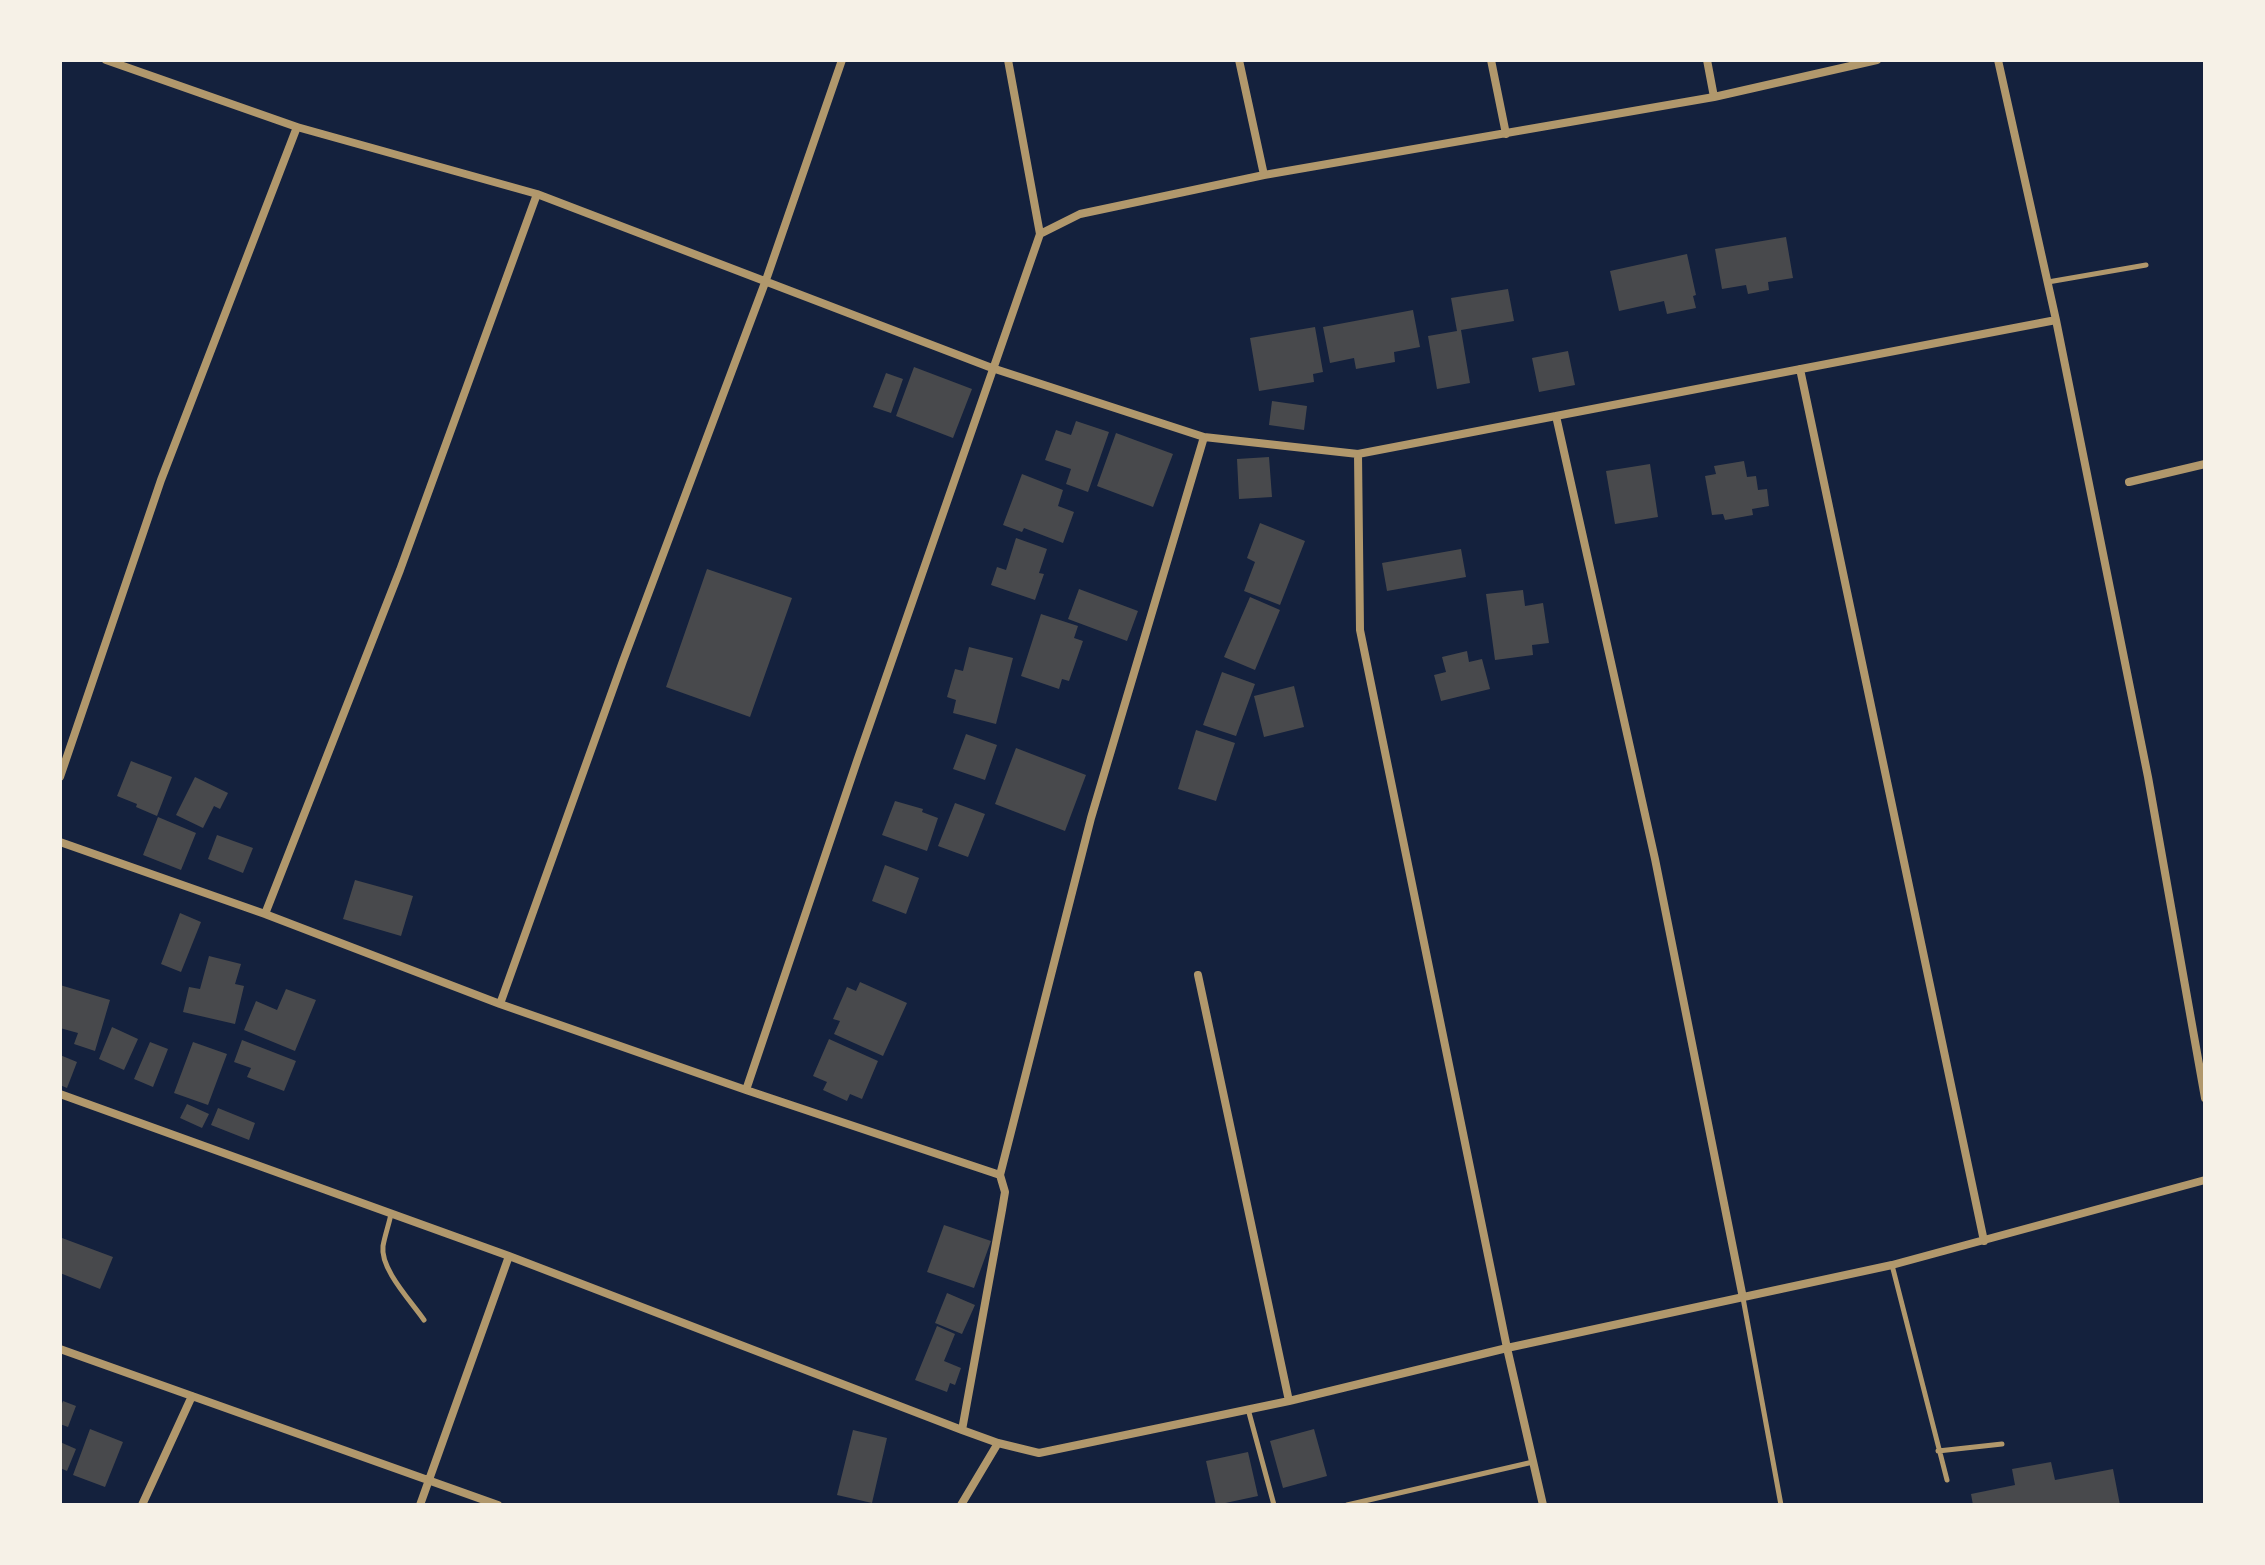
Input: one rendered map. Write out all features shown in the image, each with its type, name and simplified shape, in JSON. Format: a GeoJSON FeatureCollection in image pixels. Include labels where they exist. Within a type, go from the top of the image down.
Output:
{"type":"FeatureCollection","features":[{"type":"Feature","properties":{"kind":"street"},"geometry":{"type":"LineString","coordinates":[[106,60],[297,127],[537,194],[992,368],[1204,437],[1358,454],[2056,320]]}},
{"type":"Feature","properties":{"kind":"street"},"geometry":{"type":"LineString","coordinates":[[500,1004],[623,661],[766,280],[842,60]]}},
{"type":"Feature","properties":{"kind":"street"},"geometry":{"type":"LineString","coordinates":[[746,1090],[1040,234],[1008,60]]}},
{"type":"Feature","properties":{"kind":"street"},"geometry":{"type":"LineString","coordinates":[[1239,60],[1264,175]]}},
{"type":"Feature","properties":{"kind":"street"},"geometry":{"type":"LineString","coordinates":[[1491,60],[1506,134]]}},
{"type":"Feature","properties":{"kind":"street"},"geometry":{"type":"LineString","coordinates":[[1707,60],[1714,97]]}},
{"type":"Feature","properties":{"kind":"street"},"geometry":{"type":"LineString","coordinates":[[1040,234],[1080,214],[1264,175],[1714,97],[1877,60]]}},
{"type":"Feature","properties":{"kind":"street"},"geometry":{"type":"LineString","coordinates":[[1998,60],[2056,320],[2148,777],[2205,1098]]}},
{"type":"Feature","properties":{"kind":"street"},"geometry":{"type":"LineString","coordinates":[[60,777],[161,480],[297,127]]}},
{"type":"Feature","properties":{"kind":"street"},"geometry":{"type":"LineString","coordinates":[[265,914],[400,570],[537,194]]}},
{"type":"Feature","properties":{"kind":"street"},"geometry":{"type":"LineString","coordinates":[[1800,369],[1984,1241]]}},
{"type":"Feature","properties":{"kind":"street"},"geometry":{"type":"LineString","coordinates":[[1556,416],[1655,859],[1743,1298]]}},
{"type":"Feature","properties":{"kind":"street"},"geometry":{"type":"LineString","coordinates":[[962,1430],[1005,1192],[1000,1175],[1091,818],[1204,437]]}},
{"type":"Feature","properties":{"kind":"street"},"geometry":{"type":"LineString","coordinates":[[1358,454],[1360,630],[1507,1348],[1543,1505]]}},
{"type":"Feature","properties":{"kind":"street"},"geometry":{"type":"LineString","coordinates":[[2129,482],[2205,464]]}},
{"type":"Feature","properties":{"kind":"street"},"geometry":{"type":"LineString","coordinates":[[60,842],[265,914],[500,1004],[1000,1175]]}},
{"type":"Feature","properties":{"kind":"street"},"geometry":{"type":"LineString","coordinates":[[1198,975],[1289,1401]]}},
{"type":"Feature","properties":{"kind":"street"},"geometry":{"type":"LineString","coordinates":[[60,1094],[509,1256],[962,1430],[1039,1453],[1289,1401],[1507,1348],[1892,1265],[2205,1180]]}},
{"type":"Feature","properties":{"kind":"street"},"geometry":{"type":"LineString","coordinates":[[420,1505],[509,1256]]}},
{"type":"Feature","properties":{"kind":"street"},"geometry":{"type":"LineString","coordinates":[[60,1349],[498,1505]]}},
{"type":"Feature","properties":{"kind":"street"},"geometry":{"type":"LineString","coordinates":[[142,1505],[192,1396]]}},
{"type":"Feature","properties":{"kind":"street"},"geometry":{"type":"LineString","coordinates":[[963,1504],[998,1443]]}},
{"type":"Feature","properties":{"kind":"lane"},"geometry":{"type":"LineString","coordinates":[[1998,60],[2056,320]]}},
{"type":"Feature","properties":{"kind":"lane"},"geometry":{"type":"LineString","coordinates":[[2047,282],[2146,265]]}},
{"type":"Feature","properties":{"kind":"lane"},"geometry":{"type":"LineString","coordinates":[[391,1213],[383,1248],[384,1260],[424,1320]]}},
{"type":"Feature","properties":{"kind":"lane"},"geometry":{"type":"LineString","coordinates":[[1892,1265],[1947,1480]]}},
{"type":"Feature","properties":{"kind":"lane"},"geometry":{"type":"LineString","coordinates":[[1743,1298],[1781,1505]]}},
{"type":"Feature","properties":{"kind":"lane"},"geometry":{"type":"LineString","coordinates":[[1248,1409],[1274,1505]]}},
{"type":"Feature","properties":{"kind":"lane"},"geometry":{"type":"LineString","coordinates":[[1938,1451],[2002,1444]]}},
{"type":"Feature","properties":{"kind":"lane"},"geometry":{"type":"LineString","coordinates":[[1347,1505],[1533,1462]]}},
{"type":"Feature","properties":{"kind":"building"},"geometry":{"type":"Polygon","coordinates":[[[1786,237],[1793,278],[1768,282],[1769,290],[1748,294],[1746,285],[1722,289],[1715,249],[1786,237]]]}},
{"type":"Feature","properties":{"kind":"building"},"geometry":{"type":"Polygon","coordinates":[[[1687,254],[1696,308],[1667,314],[1664,301],[1619,311],[1610,271],[1687,254]]]}},
{"type":"Feature","properties":{"kind":"building"},"geometry":{"type":"Polygon","coordinates":[[[1508,289],[1514,321],[1461,330],[1470,383],[1437,389],[1428,336],[1457,331],[1451,298],[1508,289]]]}},
{"type":"Feature","properties":{"kind":"building"},"geometry":{"type":"Polygon","coordinates":[[[1413,310],[1420,347],[1394,352],[1395,362],[1356,369],[1354,358],[1330,363],[1323,327],[1413,310]]]}},
{"type":"Feature","properties":{"kind":"building"},"geometry":{"type":"Polygon","coordinates":[[[1315,327],[1323,372],[1313,374],[1314,382],[1259,391],[1250,338],[1315,327]]]}},
{"type":"Feature","properties":{"kind":"building"},"geometry":{"type":"Polygon","coordinates":[[[1568,351],[1575,385],[1539,392],[1532,358],[1568,351]]]}},
{"type":"Feature","properties":{"kind":"building"},"geometry":{"type":"Polygon","coordinates":[[[914,367],[972,389],[953,438],[896,416],[914,367]]]}},
{"type":"Feature","properties":{"kind":"building"},"geometry":{"type":"Polygon","coordinates":[[[886,373],[903,379],[891,413],[873,407],[886,373]]]}},
{"type":"Feature","properties":{"kind":"building"},"geometry":{"type":"Polygon","coordinates":[[[1272,401],[1307,406],[1304,430],[1269,425],[1272,401]]]}},
{"type":"Feature","properties":{"kind":"building"},"geometry":{"type":"Polygon","coordinates":[[[1076,421],[1109,432],[1088,492],[1066,484],[1071,469],[1045,460],[1056,430],[1071,435],[1076,421]]]}},
{"type":"Feature","properties":{"kind":"building"},"geometry":{"type":"Polygon","coordinates":[[[1116,433],[1173,454],[1153,507],[1097,486],[1116,433]]]}},
{"type":"Feature","properties":{"kind":"building"},"geometry":{"type":"Polygon","coordinates":[[[1269,457],[1272,497],[1239,499],[1237,459],[1269,457]]]}},
{"type":"Feature","properties":{"kind":"building"},"geometry":{"type":"Polygon","coordinates":[[[1744,461],[1747,477],[1756,476],[1758,490],[1767,489],[1769,506],[1752,509],[1753,515],[1725,520],[1723,514],[1712,515],[1705,476],[1716,474],[1714,466],[1744,461]]]}},
{"type":"Feature","properties":{"kind":"building"},"geometry":{"type":"Polygon","coordinates":[[[1650,464],[1658,517],[1615,524],[1606,471],[1650,464]]]}},
{"type":"Feature","properties":{"kind":"building"},"geometry":{"type":"Polygon","coordinates":[[[1022,474],[1063,490],[1058,506],[1074,512],[1063,543],[1024,528],[1022,532],[1003,525],[1022,474]]]}},
{"type":"Feature","properties":{"kind":"building"},"geometry":{"type":"Polygon","coordinates":[[[1260,523],[1305,541],[1280,605],[1244,591],[1255,562],[1247,558],[1260,523]]]}},
{"type":"Feature","properties":{"kind":"building"},"geometry":{"type":"Polygon","coordinates":[[[1016,538],[1047,549],[1039,573],[1044,574],[1035,600],[991,585],[997,567],[1006,570],[1016,538]]]}},
{"type":"Feature","properties":{"kind":"building"},"geometry":{"type":"Polygon","coordinates":[[[1461,549],[1466,577],[1387,591],[1382,563],[1461,549]]]}},
{"type":"Feature","properties":{"kind":"building"},"geometry":{"type":"Polygon","coordinates":[[[707,569],[792,598],[750,717],[666,687],[707,569]]]}},
{"type":"Feature","properties":{"kind":"building"},"geometry":{"type":"Polygon","coordinates":[[[1079,589],[1138,611],[1127,641],[1068,619],[1079,589]]]}},
{"type":"Feature","properties":{"kind":"building"},"geometry":{"type":"Polygon","coordinates":[[[1523,590],[1525,606],[1543,603],[1549,643],[1532,645],[1533,655],[1495,660],[1486,594],[1523,590]]]}},
{"type":"Feature","properties":{"kind":"building"},"geometry":{"type":"Polygon","coordinates":[[[1250,597],[1280,610],[1255,670],[1224,657],[1250,597]]]}},
{"type":"Feature","properties":{"kind":"building"},"geometry":{"type":"Polygon","coordinates":[[[1041,614],[1078,626],[1074,638],[1083,641],[1069,681],[1062,679],[1059,689],[1021,676],[1041,614]]]}},
{"type":"Feature","properties":{"kind":"building"},"geometry":{"type":"Polygon","coordinates":[[[969,647],[1013,658],[996,724],[953,713],[956,700],[947,697],[955,669],[963,671],[969,647]]]}},
{"type":"Feature","properties":{"kind":"building"},"geometry":{"type":"Polygon","coordinates":[[[1467,651],[1469,662],[1482,659],[1490,689],[1441,701],[1434,675],[1446,672],[1442,657],[1467,651]]]}},
{"type":"Feature","properties":{"kind":"building"},"geometry":{"type":"Polygon","coordinates":[[[1222,672],[1255,684],[1236,736],[1203,725],[1222,672]]]}},
{"type":"Feature","properties":{"kind":"building"},"geometry":{"type":"Polygon","coordinates":[[[1294,686],[1304,727],[1264,737],[1254,696],[1294,686]]]}},
{"type":"Feature","properties":{"kind":"building"},"geometry":{"type":"Polygon","coordinates":[[[1196,730],[1235,743],[1216,801],[1178,789],[1196,730]]]}},
{"type":"Feature","properties":{"kind":"building"},"geometry":{"type":"Polygon","coordinates":[[[966,734],[997,745],[985,780],[953,769],[966,734]]]}},
{"type":"Feature","properties":{"kind":"building"},"geometry":{"type":"Polygon","coordinates":[[[1016,748],[1086,775],[1065,831],[995,804],[1016,748]]]}},
{"type":"Feature","properties":{"kind":"building"},"geometry":{"type":"Polygon","coordinates":[[[131,761],[172,777],[157,816],[117,796],[131,761]]]}},
{"type":"Feature","properties":{"kind":"building"},"geometry":{"type":"Polygon","coordinates":[[[195,777],[228,793],[220,809],[214,806],[203,828],[176,815],[195,777]]]}},
{"type":"Feature","properties":{"kind":"building"},"geometry":{"type":"Polygon","coordinates":[[[895,801],[923,809],[922,812],[938,818],[927,851],[882,835],[895,801]]]}},
{"type":"Feature","properties":{"kind":"building"},"geometry":{"type":"Polygon","coordinates":[[[955,803],[985,814],[968,857],[938,846],[955,803]]]}},
{"type":"Feature","properties":{"kind":"building"},"geometry":{"type":"Polygon","coordinates":[[[158,817],[196,833],[181,870],[143,855],[158,817]]]}},
{"type":"Feature","properties":{"kind":"building"},"geometry":{"type":"Polygon","coordinates":[[[217,835],[253,848],[243,873],[208,859],[217,835]]]}},
{"type":"Feature","properties":{"kind":"building"},"geometry":{"type":"Polygon","coordinates":[[[885,865],[919,878],[906,914],[872,901],[885,865]]]}},
{"type":"Feature","properties":{"kind":"building"},"geometry":{"type":"Polygon","coordinates":[[[355,880],[413,896],[401,936],[343,919],[355,880]]]}},
{"type":"Feature","properties":{"kind":"building"},"geometry":{"type":"Polygon","coordinates":[[[180,913],[201,922],[181,972],[161,964],[180,913]]]}},
{"type":"Feature","properties":{"kind":"building"},"geometry":{"type":"Polygon","coordinates":[[[209,956],[241,964],[235,984],[244,986],[235,1024],[183,1012],[189,987],[200,989],[209,956]]]}},
{"type":"Feature","properties":{"kind":"building"},"geometry":{"type":"Polygon","coordinates":[[[860,982],[907,1003],[883,1056],[834,1034],[840,1021],[833,1019],[847,987],[856,991],[860,982]]]}},
{"type":"Feature","properties":{"kind":"building"},"geometry":{"type":"Polygon","coordinates":[[[60,985],[110,1000],[95,1051],[74,1044],[78,1033],[60,1028],[60,985]]]}},
{"type":"Feature","properties":{"kind":"building"},"geometry":{"type":"Polygon","coordinates":[[[286,989],[316,1000],[295,1051],[244,1030],[256,1001],[277,1010],[286,989]]]}},
{"type":"Feature","properties":{"kind":"building"},"geometry":{"type":"Polygon","coordinates":[[[112,1027],[138,1039],[124,1070],[99,1059],[112,1027]]]}},
{"type":"Feature","properties":{"kind":"building"},"geometry":{"type":"Polygon","coordinates":[[[829,1039],[878,1061],[862,1099],[850,1094],[847,1101],[823,1090],[827,1082],[813,1076],[829,1039]]]}},
{"type":"Feature","properties":{"kind":"building"},"geometry":{"type":"Polygon","coordinates":[[[242,1040],[296,1061],[284,1091],[247,1077],[251,1068],[234,1062],[242,1040]]]}},
{"type":"Feature","properties":{"kind":"building"},"geometry":{"type":"Polygon","coordinates":[[[150,1042],[168,1049],[153,1087],[134,1079],[150,1042]]]}},
{"type":"Feature","properties":{"kind":"building"},"geometry":{"type":"Polygon","coordinates":[[[193,1042],[227,1054],[208,1105],[174,1093],[193,1042]]]}},
{"type":"Feature","properties":{"kind":"building"},"geometry":{"type":"Polygon","coordinates":[[[60,1055],[77,1062],[67,1088],[60,1085],[60,1055]]]}},
{"type":"Feature","properties":{"kind":"building"},"geometry":{"type":"Polygon","coordinates":[[[187,1104],[209,1114],[202,1128],[180,1118],[187,1104]]]}},
{"type":"Feature","properties":{"kind":"building"},"geometry":{"type":"Polygon","coordinates":[[[218,1108],[255,1123],[249,1140],[211,1125],[218,1108]]]}},
{"type":"Feature","properties":{"kind":"building"},"geometry":{"type":"Polygon","coordinates":[[[944,1225],[991,1241],[974,1288],[927,1272],[944,1225]]]}},
{"type":"Feature","properties":{"kind":"building"},"geometry":{"type":"Polygon","coordinates":[[[62,1238],[113,1257],[100,1289],[60,1273],[62,1238]]]}},
{"type":"Feature","properties":{"kind":"building"},"geometry":{"type":"Polygon","coordinates":[[[947,1293],[975,1305],[962,1334],[935,1323],[947,1293]]]}},
{"type":"Feature","properties":{"kind":"building"},"geometry":{"type":"Polygon","coordinates":[[[937,1326],[955,1334],[944,1361],[961,1368],[955,1385],[950,1383],[947,1392],[915,1380],[937,1326]]]}},
{"type":"Feature","properties":{"kind":"building"},"geometry":{"type":"Polygon","coordinates":[[[63,1401],[76,1406],[68,1427],[60,1424],[63,1401]]]}},
{"type":"Feature","properties":{"kind":"building"},"geometry":{"type":"Polygon","coordinates":[[[90,1429],[123,1442],[105,1487],[73,1475],[90,1429]]]}},
{"type":"Feature","properties":{"kind":"building"},"geometry":{"type":"Polygon","coordinates":[[[1314,1429],[1327,1476],[1283,1488],[1270,1441],[1314,1429]]]}},
{"type":"Feature","properties":{"kind":"building"},"geometry":{"type":"Polygon","coordinates":[[[853,1430],[887,1438],[872,1503],[837,1495],[853,1430]]]}},
{"type":"Feature","properties":{"kind":"building"},"geometry":{"type":"Polygon","coordinates":[[[60,1442],[76,1449],[67,1471],[60,1468],[60,1442]]]}},
{"type":"Feature","properties":{"kind":"building"},"geometry":{"type":"Polygon","coordinates":[[[1248,1452],[1258,1496],[1216,1505],[1206,1461],[1248,1452]]]}},
{"type":"Feature","properties":{"kind":"building"},"geometry":{"type":"Polygon","coordinates":[[[2051,1462],[2055,1480],[2113,1469],[2120,1505],[1973,1505],[1971,1494],[2015,1485],[2012,1469],[2051,1462]]]}}]}
